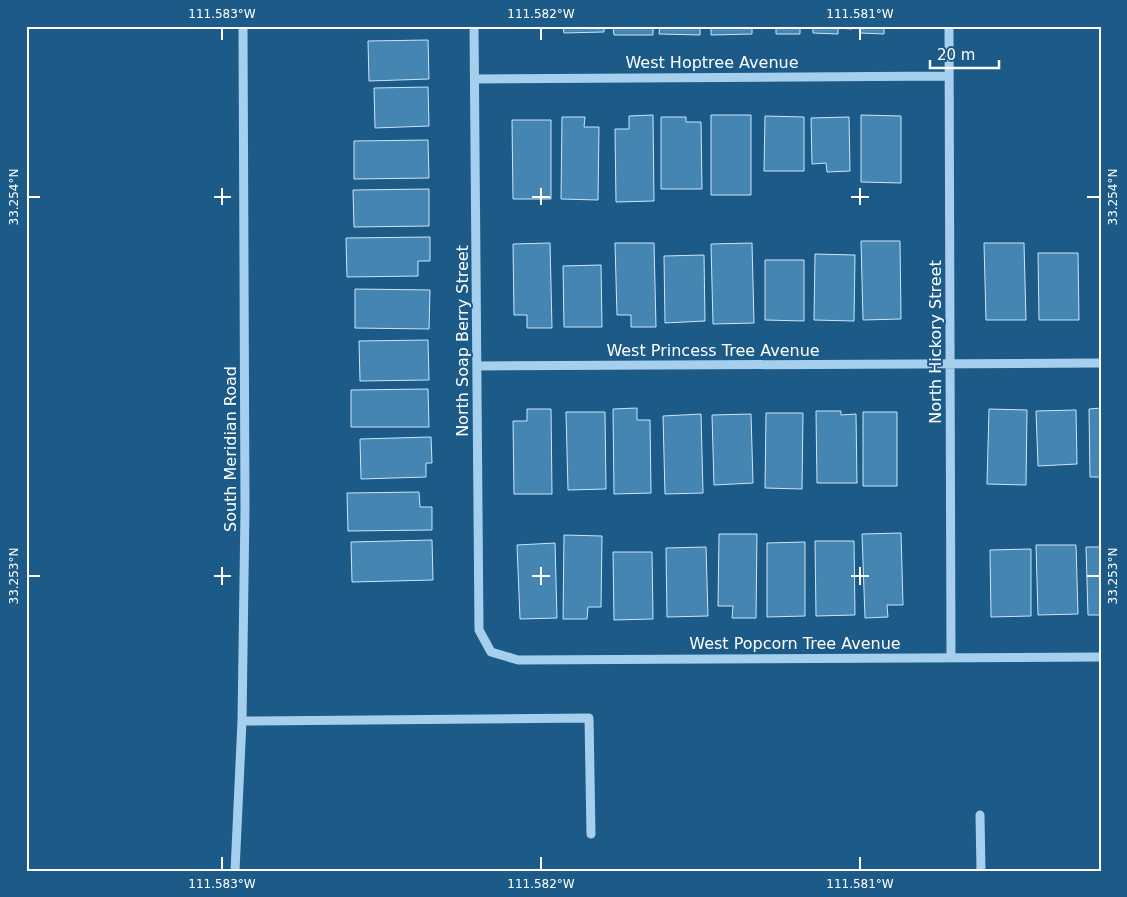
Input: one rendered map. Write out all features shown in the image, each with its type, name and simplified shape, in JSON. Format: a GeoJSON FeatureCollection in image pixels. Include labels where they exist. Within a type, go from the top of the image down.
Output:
{"type":"FeatureCollection","features":[{"type":"Feature","properties":{"kind":"street","name":"South Meridian Road"},"geometry":{"type":"LineString","coordinates":[[235,871],[242,721],[245,509],[243,26]]}},
{"type":"Feature","properties":{"kind":"street","name":"North Soap Berry Street"},"geometry":{"type":"LineString","coordinates":[[474,26],[479,630],[490,652]]}},
{"type":"Feature","properties":{"kind":"street","name":"North Hickory Street"},"geometry":{"type":"LineString","coordinates":[[949,26],[950,658]]}},
{"type":"Feature","properties":{"kind":"street","name":"West Hoptree Avenue"},"geometry":{"type":"LineString","coordinates":[[475,79],[949,76]]}},
{"type":"Feature","properties":{"kind":"street","name":"West Princess Tree Avenue"},"geometry":{"type":"LineString","coordinates":[[477,366],[1101,363]]}},
{"type":"Feature","properties":{"kind":"street","name":"West Popcorn Tree Avenue"},"geometry":{"type":"LineString","coordinates":[[490,652],[518,660],[1101,657]]}},
{"type":"Feature","properties":{"kind":"street"},"geometry":{"type":"LineString","coordinates":[[242,721],[589,718],[591,834]]}},
{"type":"Feature","properties":{"kind":"street"},"geometry":{"type":"LineString","coordinates":[[980,815],[981,871]]}},
{"type":"Feature","properties":{"kind":"building"},"geometry":{"type":"Polygon","coordinates":[[[429,26],[429,28],[352,27],[429,26]]]}},
{"type":"Feature","properties":{"kind":"building"},"geometry":{"type":"Polygon","coordinates":[[[563,26],[604,26],[604,32],[564,33],[563,26]]]}},
{"type":"Feature","properties":{"kind":"building"},"geometry":{"type":"Polygon","coordinates":[[[613,26],[653,26],[653,35],[614,35],[613,26]]]}},
{"type":"Feature","properties":{"kind":"building"},"geometry":{"type":"Polygon","coordinates":[[[660,26],[700,26],[700,35],[659,34],[660,26]]]}},
{"type":"Feature","properties":{"kind":"building"},"geometry":{"type":"Polygon","coordinates":[[[711,26],[752,26],[752,34],[711,35],[711,26]]]}},
{"type":"Feature","properties":{"kind":"building"},"geometry":{"type":"Polygon","coordinates":[[[776,26],[800,26],[800,34],[776,34],[776,26]]]}},
{"type":"Feature","properties":{"kind":"building"},"geometry":{"type":"Polygon","coordinates":[[[813,26],[852,26],[852,29],[838,28],[838,34],[813,33],[813,26]]]}},
{"type":"Feature","properties":{"kind":"building"},"geometry":{"type":"Polygon","coordinates":[[[860,26],[884,26],[884,34],[860,33],[860,26]]]}},
{"type":"Feature","properties":{"kind":"building"},"geometry":{"type":"Polygon","coordinates":[[[428,40],[429,79],[369,81],[368,41],[428,40]]]}},
{"type":"Feature","properties":{"kind":"building"},"geometry":{"type":"Polygon","coordinates":[[[428,87],[429,126],[375,128],[374,88],[428,87]]]}},
{"type":"Feature","properties":{"kind":"building"},"geometry":{"type":"Polygon","coordinates":[[[653,115],[654,201],[616,202],[615,129],[629,129],[629,116],[653,115]]]}},
{"type":"Feature","properties":{"kind":"building"},"geometry":{"type":"Polygon","coordinates":[[[711,115],[751,115],[751,195],[711,195],[711,115]]]}},
{"type":"Feature","properties":{"kind":"building"},"geometry":{"type":"Polygon","coordinates":[[[861,115],[901,116],[901,183],[861,182],[861,115]]]}},
{"type":"Feature","properties":{"kind":"building"},"geometry":{"type":"Polygon","coordinates":[[[765,116],[804,117],[804,171],[764,171],[765,116]]]}},
{"type":"Feature","properties":{"kind":"building"},"geometry":{"type":"Polygon","coordinates":[[[562,117],[585,117],[584,127],[599,127],[598,200],[561,199],[562,117]]]}},
{"type":"Feature","properties":{"kind":"building"},"geometry":{"type":"Polygon","coordinates":[[[661,117],[686,117],[686,122],[701,122],[702,189],[661,189],[661,117]]]}},
{"type":"Feature","properties":{"kind":"building"},"geometry":{"type":"Polygon","coordinates":[[[849,117],[850,171],[827,172],[826,163],[812,164],[811,118],[849,117]]]}},
{"type":"Feature","properties":{"kind":"building"},"geometry":{"type":"Polygon","coordinates":[[[512,120],[551,120],[551,199],[513,199],[512,120]]]}},
{"type":"Feature","properties":{"kind":"building"},"geometry":{"type":"Polygon","coordinates":[[[428,140],[429,178],[354,179],[354,141],[428,140]]]}},
{"type":"Feature","properties":{"kind":"building"},"geometry":{"type":"Polygon","coordinates":[[[429,189],[429,226],[354,227],[353,190],[429,189]]]}},
{"type":"Feature","properties":{"kind":"building"},"geometry":{"type":"Polygon","coordinates":[[[430,237],[430,261],[418,261],[418,276],[347,277],[346,238],[430,237]]]}},
{"type":"Feature","properties":{"kind":"building"},"geometry":{"type":"Polygon","coordinates":[[[861,241],[900,241],[901,319],[863,320],[861,241]]]}},
{"type":"Feature","properties":{"kind":"building"},"geometry":{"type":"Polygon","coordinates":[[[550,243],[552,328],[527,328],[527,315],[514,315],[513,244],[550,243]]]}},
{"type":"Feature","properties":{"kind":"building"},"geometry":{"type":"Polygon","coordinates":[[[615,243],[654,243],[656,327],[631,327],[631,315],[617,315],[615,243]]]}},
{"type":"Feature","properties":{"kind":"building"},"geometry":{"type":"Polygon","coordinates":[[[752,243],[754,323],[713,324],[711,244],[752,243]]]}},
{"type":"Feature","properties":{"kind":"building"},"geometry":{"type":"Polygon","coordinates":[[[984,243],[1024,243],[1026,320],[986,320],[984,243]]]}},
{"type":"Feature","properties":{"kind":"building"},"geometry":{"type":"Polygon","coordinates":[[[1038,253],[1078,253],[1079,320],[1039,320],[1038,253]]]}},
{"type":"Feature","properties":{"kind":"building"},"geometry":{"type":"Polygon","coordinates":[[[815,254],[855,255],[854,321],[814,320],[815,254]]]}},
{"type":"Feature","properties":{"kind":"building"},"geometry":{"type":"Polygon","coordinates":[[[704,255],[705,321],[665,323],[664,256],[704,255]]]}},
{"type":"Feature","properties":{"kind":"building"},"geometry":{"type":"Polygon","coordinates":[[[765,260],[804,260],[804,321],[765,320],[765,260]]]}},
{"type":"Feature","properties":{"kind":"building"},"geometry":{"type":"Polygon","coordinates":[[[601,265],[602,327],[564,327],[563,266],[601,265]]]}},
{"type":"Feature","properties":{"kind":"building"},"geometry":{"type":"Polygon","coordinates":[[[355,289],[430,290],[429,329],[355,328],[355,289]]]}},
{"type":"Feature","properties":{"kind":"building"},"geometry":{"type":"Polygon","coordinates":[[[428,340],[429,380],[360,381],[359,341],[428,340]]]}},
{"type":"Feature","properties":{"kind":"building"},"geometry":{"type":"Polygon","coordinates":[[[428,389],[429,427],[351,427],[351,390],[428,389]]]}},
{"type":"Feature","properties":{"kind":"building"},"geometry":{"type":"Polygon","coordinates":[[[637,408],[637,420],[650,420],[651,493],[614,494],[613,409],[637,408]]]}},
{"type":"Feature","properties":{"kind":"building"},"geometry":{"type":"Polygon","coordinates":[[[1101,408],[1101,477],[1090,477],[1089,409],[1101,408]]]}},
{"type":"Feature","properties":{"kind":"building"},"geometry":{"type":"Polygon","coordinates":[[[527,409],[551,409],[552,494],[514,494],[513,421],[527,421],[527,409]]]}},
{"type":"Feature","properties":{"kind":"building"},"geometry":{"type":"Polygon","coordinates":[[[989,409],[1027,410],[1026,485],[987,484],[989,409]]]}},
{"type":"Feature","properties":{"kind":"building"},"geometry":{"type":"Polygon","coordinates":[[[1076,410],[1077,464],[1038,466],[1036,411],[1076,410]]]}},
{"type":"Feature","properties":{"kind":"building"},"geometry":{"type":"Polygon","coordinates":[[[816,411],[841,411],[841,415],[856,414],[857,483],[817,483],[816,411]]]}},
{"type":"Feature","properties":{"kind":"building"},"geometry":{"type":"Polygon","coordinates":[[[566,412],[605,412],[606,489],[568,490],[566,412]]]}},
{"type":"Feature","properties":{"kind":"building"},"geometry":{"type":"Polygon","coordinates":[[[863,412],[897,412],[897,486],[863,486],[863,412]]]}},
{"type":"Feature","properties":{"kind":"building"},"geometry":{"type":"Polygon","coordinates":[[[766,413],[803,413],[802,489],[765,488],[766,413]]]}},
{"type":"Feature","properties":{"kind":"building"},"geometry":{"type":"Polygon","coordinates":[[[701,414],[703,493],[665,494],[663,416],[701,414]]]}},
{"type":"Feature","properties":{"kind":"building"},"geometry":{"type":"Polygon","coordinates":[[[751,414],[753,483],[714,485],[712,415],[751,414]]]}},
{"type":"Feature","properties":{"kind":"building"},"geometry":{"type":"Polygon","coordinates":[[[431,437],[432,463],[426,463],[426,477],[361,479],[360,439],[431,437]]]}},
{"type":"Feature","properties":{"kind":"building"},"geometry":{"type":"Polygon","coordinates":[[[419,492],[420,507],[432,507],[432,530],[348,531],[347,493],[419,492]]]}},
{"type":"Feature","properties":{"kind":"building"},"geometry":{"type":"Polygon","coordinates":[[[901,533],[903,605],[887,605],[888,617],[865,618],[862,534],[901,533]]]}},
{"type":"Feature","properties":{"kind":"building"},"geometry":{"type":"Polygon","coordinates":[[[719,534],[757,534],[756,618],[732,618],[733,606],[718,606],[719,534]]]}},
{"type":"Feature","properties":{"kind":"building"},"geometry":{"type":"Polygon","coordinates":[[[564,535],[602,536],[601,607],[588,607],[587,619],[563,619],[564,535]]]}},
{"type":"Feature","properties":{"kind":"building"},"geometry":{"type":"Polygon","coordinates":[[[432,540],[433,580],[352,582],[351,542],[432,540]]]}},
{"type":"Feature","properties":{"kind":"building"},"geometry":{"type":"Polygon","coordinates":[[[815,541],[854,541],[855,615],[816,616],[815,541]]]}},
{"type":"Feature","properties":{"kind":"building"},"geometry":{"type":"Polygon","coordinates":[[[805,542],[805,616],[767,617],[767,543],[805,542]]]}},
{"type":"Feature","properties":{"kind":"building"},"geometry":{"type":"Polygon","coordinates":[[[555,543],[557,618],[520,619],[517,545],[555,543]]]}},
{"type":"Feature","properties":{"kind":"building"},"geometry":{"type":"Polygon","coordinates":[[[1036,545],[1076,545],[1078,614],[1038,615],[1036,545]]]}},
{"type":"Feature","properties":{"kind":"building"},"geometry":{"type":"Polygon","coordinates":[[[706,547],[708,616],[667,617],[666,548],[706,547]]]}},
{"type":"Feature","properties":{"kind":"building"},"geometry":{"type":"Polygon","coordinates":[[[1086,547],[1101,547],[1101,615],[1088,615],[1086,547]]]}},
{"type":"Feature","properties":{"kind":"building"},"geometry":{"type":"Polygon","coordinates":[[[1031,549],[1031,616],[991,617],[990,550],[1031,549]]]}},
{"type":"Feature","properties":{"kind":"building"},"geometry":{"type":"Polygon","coordinates":[[[613,552],[652,552],[653,619],[614,620],[613,552]]]}}]}
